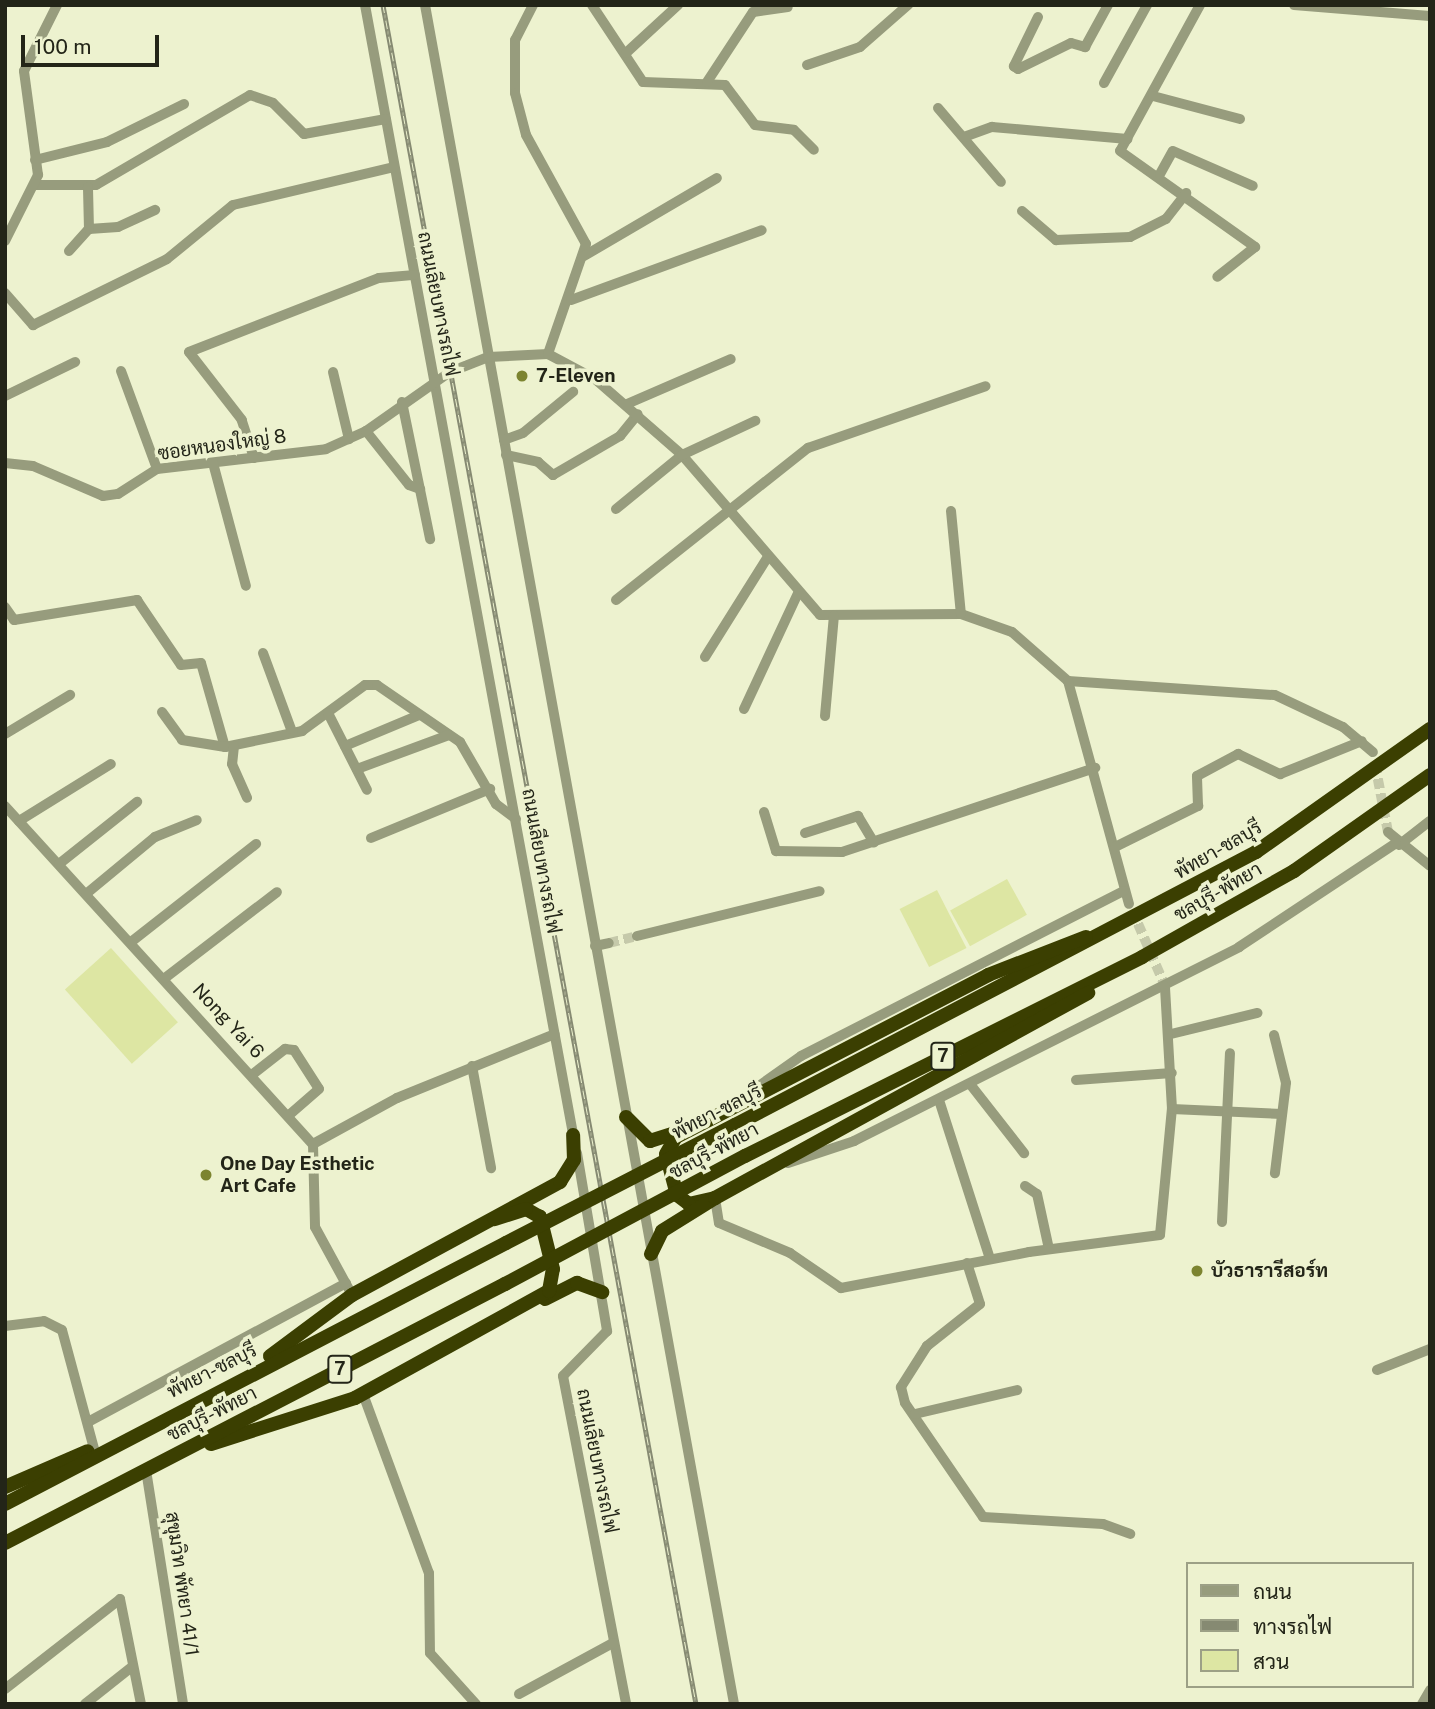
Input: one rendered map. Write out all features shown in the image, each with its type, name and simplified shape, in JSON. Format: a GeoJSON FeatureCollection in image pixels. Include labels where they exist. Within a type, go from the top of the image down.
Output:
{"type":"FeatureCollection","features":[{"type":"Feature","properties":{"kind":"highway","name":"พัทยา-ชลบุรี"},"geometry":{"type":"LineString","coordinates":[[5,1504],[169,1415],[1128,923],[1256,852],[1430,729]]}},
{"type":"Feature","properties":{"kind":"highway","name":"ชลบุรี-พัทยา"},"geometry":{"type":"LineString","coordinates":[[5,1543],[1142,957],[1294,871],[1430,775]]}},
{"type":"Feature","properties":{"kind":"highway"},"geometry":{"type":"LineString","coordinates":[[626,1117],[650,1141],[690,1128],[988,975],[1128,923]]}},
{"type":"Feature","properties":{"kind":"highway"},"geometry":{"type":"LineString","coordinates":[[651,1254],[662,1231],[715,1198],[1030,1030],[1142,957]]}},
{"type":"Feature","properties":{"kind":"highway"},"geometry":{"type":"LineString","coordinates":[[690,1128],[668,1148],[671,1183],[689,1204],[715,1198]]}},
{"type":"Feature","properties":{"kind":"highway"},"geometry":{"type":"LineString","coordinates":[[240,1379],[349,1289],[495,1219],[566,1176],[574,1160],[573,1135]]}},
{"type":"Feature","properties":{"kind":"highway"},"geometry":{"type":"LineString","coordinates":[[467,1340],[552,1287],[540,1216],[526,1209],[495,1219]]}},
{"type":"Feature","properties":{"kind":"highway"},"geometry":{"type":"LineString","coordinates":[[176,1455],[363,1394],[577,1283],[602,1292]]}},
{"type":"Feature","properties":{"kind":"highway"},"geometry":{"type":"LineString","coordinates":[[5,1487],[169,1415]]}},
{"type":"Feature","properties":{"kind":"street"},"geometry":{"type":"LineString","coordinates":[[5,241],[36,185],[35,160],[21,88],[42,27],[57,5]]}},
{"type":"Feature","properties":{"kind":"street","name":"ถนนเลียบทางรถไฟ"},"geometry":{"type":"LineString","coordinates":[[365,5],[602,1292],[606,1337],[568,1365],[563,1376],[626,1704]]}},
{"type":"Feature","properties":{"kind":"street","name":"ถนนเลียบทางรถไฟ"},"geometry":{"type":"LineString","coordinates":[[425,5],[734,1704]]}},
{"type":"Feature","properties":{"kind":"street"},"geometry":{"type":"LineString","coordinates":[[533,5],[515,40],[515,93],[526,135],[575,217],[584,256],[571,300],[548,354],[627,404],[682,455],[767,558],[820,615],[961,614],[1012,632],[1068,681],[1095,768],[1123,891],[1129,904]]}},
{"type":"Feature","properties":{"kind":"street"},"geometry":{"type":"LineString","coordinates":[[592,5],[643,82],[707,82],[730,88],[755,125],[794,130],[814,150]]}},
{"type":"Feature","properties":{"kind":"street"},"geometry":{"type":"LineString","coordinates":[[626,53],[678,5]]}},
{"type":"Feature","properties":{"kind":"street"},"geometry":{"type":"LineString","coordinates":[[807,65],[860,47],[908,5]]}},
{"type":"Feature","properties":{"kind":"street"},"geometry":{"type":"LineString","coordinates":[[1038,17],[1014,66],[1018,69],[1071,43],[1084,47],[1108,5]]}},
{"type":"Feature","properties":{"kind":"street"},"geometry":{"type":"LineString","coordinates":[[1104,83],[1147,5]]}},
{"type":"Feature","properties":{"kind":"street"},"geometry":{"type":"LineString","coordinates":[[1200,5],[1153,96],[1120,151],[1160,174],[1255,247],[1217,277]]}},
{"type":"Feature","properties":{"kind":"street"},"geometry":{"type":"LineString","coordinates":[[1294,5],[1425,16],[1425,5]]}},
{"type":"Feature","properties":{"kind":"street"},"geometry":{"type":"LineString","coordinates":[[707,82],[753,12],[788,7]]}},
{"type":"Feature","properties":{"kind":"street"},"geometry":{"type":"LineString","coordinates":[[36,185],[88,187],[250,95],[273,103],[304,134],[386,119]]}},
{"type":"Feature","properties":{"kind":"street"},"geometry":{"type":"LineString","coordinates":[[1153,96],[1240,119]]}},
{"type":"Feature","properties":{"kind":"street"},"geometry":{"type":"LineString","coordinates":[[35,160],[107,142],[184,104]]}},
{"type":"Feature","properties":{"kind":"street"},"geometry":{"type":"LineString","coordinates":[[938,108],[1001,182]]}},
{"type":"Feature","properties":{"kind":"street"},"geometry":{"type":"LineString","coordinates":[[964,137],[992,127],[1127,139]]}},
{"type":"Feature","properties":{"kind":"street"},"geometry":{"type":"LineString","coordinates":[[1160,174],[1173,151],[1253,186]]}},
{"type":"Feature","properties":{"kind":"street"},"geometry":{"type":"LineString","coordinates":[[5,293],[33,325],[167,259],[233,205],[394,167]]}},
{"type":"Feature","properties":{"kind":"street"},"geometry":{"type":"LineString","coordinates":[[584,256],[717,178]]}},
{"type":"Feature","properties":{"kind":"street"},"geometry":{"type":"LineString","coordinates":[[69,251],[89,229],[88,187]]}},
{"type":"Feature","properties":{"kind":"street"},"geometry":{"type":"LineString","coordinates":[[1022,211],[1056,240],[1130,237],[1166,219],[1186,193]]}},
{"type":"Feature","properties":{"kind":"street"},"geometry":{"type":"LineString","coordinates":[[89,229],[118,227],[155,210]]}},
{"type":"Feature","properties":{"kind":"street"},"geometry":{"type":"LineString","coordinates":[[571,300],[762,230]]}},
{"type":"Feature","properties":{"kind":"street"},"geometry":{"type":"LineString","coordinates":[[254,458],[242,420],[189,352],[379,278],[415,275]]}},
{"type":"Feature","properties":{"kind":"street","name":"ซอยหนองใหญ่ 8"},"geometry":{"type":"LineString","coordinates":[[5,463],[33,466],[103,496],[118,494],[157,469],[326,449],[366,431],[434,379],[488,357],[548,354]]}},
{"type":"Feature","properties":{"kind":"street"},"geometry":{"type":"LineString","coordinates":[[627,404],[731,359]]}},
{"type":"Feature","properties":{"kind":"street"},"geometry":{"type":"LineString","coordinates":[[5,396],[75,362]]}},
{"type":"Feature","properties":{"kind":"street"},"geometry":{"type":"LineString","coordinates":[[121,371],[157,469]]}},
{"type":"Feature","properties":{"kind":"street"},"geometry":{"type":"LineString","coordinates":[[333,372],[349,439]]}},
{"type":"Feature","properties":{"kind":"street"},"geometry":{"type":"LineString","coordinates":[[615,600],[725,509],[808,448],[986,386]]}},
{"type":"Feature","properties":{"kind":"street"},"geometry":{"type":"LineString","coordinates":[[504,440],[523,433],[573,392]]}},
{"type":"Feature","properties":{"kind":"street"},"geometry":{"type":"LineString","coordinates":[[402,402],[430,539]]}},
{"type":"Feature","properties":{"kind":"street"},"geometry":{"type":"LineString","coordinates":[[506,455],[538,462],[553,475],[620,436],[638,414]]}},
{"type":"Feature","properties":{"kind":"street"},"geometry":{"type":"LineString","coordinates":[[616,509],[682,455],[755,421]]}},
{"type":"Feature","properties":{"kind":"street"},"geometry":{"type":"LineString","coordinates":[[366,431],[410,485],[421,489]]}},
{"type":"Feature","properties":{"kind":"street"},"geometry":{"type":"LineString","coordinates":[[214,463],[246,586]]}},
{"type":"Feature","properties":{"kind":"street"},"geometry":{"type":"LineString","coordinates":[[951,511],[961,614]]}},
{"type":"Feature","properties":{"kind":"street"},"geometry":{"type":"LineString","coordinates":[[705,657],[767,558]]}},
{"type":"Feature","properties":{"kind":"street"},"geometry":{"type":"LineString","coordinates":[[744,709],[798,593]]}},
{"type":"Feature","properties":{"kind":"street"},"geometry":{"type":"LineString","coordinates":[[5,607],[14,620],[137,600],[181,665],[201,663],[229,746],[232,764],[247,798]]}},
{"type":"Feature","properties":{"kind":"street"},"geometry":{"type":"LineString","coordinates":[[825,716],[834,615]]}},
{"type":"Feature","properties":{"kind":"street"},"geometry":{"type":"LineString","coordinates":[[263,653],[291,729]]}},
{"type":"Feature","properties":{"kind":"street"},"geometry":{"type":"LineString","coordinates":[[1068,681],[1275,695],[1362,741],[1373,752]]}},
{"type":"Feature","properties":{"kind":"street"},"geometry":{"type":"LineString","coordinates":[[162,712],[183,740],[229,746],[291,729],[302,731],[370,683],[468,751],[490,789],[516,820]]}},
{"type":"Feature","properties":{"kind":"street"},"geometry":{"type":"LineString","coordinates":[[5,734],[70,695]]}},
{"type":"Feature","properties":{"kind":"street"},"geometry":{"type":"LineString","coordinates":[[328,713],[367,790]]}},
{"type":"Feature","properties":{"kind":"street"},"geometry":{"type":"LineString","coordinates":[[345,746],[419,715]]}},
{"type":"Feature","properties":{"kind":"street"},"geometry":{"type":"LineString","coordinates":[[357,769],[449,736]]}},
{"type":"Feature","properties":{"kind":"street"},"geometry":{"type":"LineString","coordinates":[[1115,847],[1198,806],[1197,776],[1238,754],[1285,773],[1362,741]]}},
{"type":"Feature","properties":{"kind":"street"},"geometry":{"type":"LineString","coordinates":[[19,821],[111,764]]}},
{"type":"Feature","properties":{"kind":"street"},"geometry":{"type":"LineString","coordinates":[[764,812],[770,842],[784,854],[874,844],[1095,768]]}},
{"type":"Feature","properties":{"kind":"street"},"geometry":{"type":"LineString","coordinates":[[371,838],[490,789]]}},
{"type":"Feature","properties":{"kind":"street"},"geometry":{"type":"LineString","coordinates":[[59,864],[137,802]]}},
{"type":"Feature","properties":{"kind":"street","name":"Nong Yai 6"},"geometry":{"type":"LineString","coordinates":[[5,806],[253,1074],[313,1144]]}},
{"type":"Feature","properties":{"kind":"street"},"geometry":{"type":"LineString","coordinates":[[805,833],[858,816],[874,844]]}},
{"type":"Feature","properties":{"kind":"street"},"geometry":{"type":"LineString","coordinates":[[86,894],[155,837],[197,820]]}},
{"type":"Feature","properties":{"kind":"street"},"geometry":{"type":"LineString","coordinates":[[765,1171],[854,1141],[1165,986],[1293,916],[1430,821]]}},
{"type":"Feature","properties":{"kind":"street"},"geometry":{"type":"LineString","coordinates":[[1388,832],[1398,844],[1430,866]]}},
{"type":"Feature","properties":{"kind":"street"},"geometry":{"type":"LineString","coordinates":[[131,942],[256,844]]}},
{"type":"Feature","properties":{"kind":"street"},"geometry":{"type":"LineString","coordinates":[[637,936],[820,891]]}},
{"type":"Feature","properties":{"kind":"street"},"geometry":{"type":"LineString","coordinates":[[719,1113],[801,1056],[1123,891]]}},
{"type":"Feature","properties":{"kind":"street"},"geometry":{"type":"LineString","coordinates":[[165,978],[276,892]]}},
{"type":"Feature","properties":{"kind":"street"},"geometry":{"type":"LineString","coordinates":[[595,946],[609,943]]}},
{"type":"Feature","properties":{"kind":"street"},"geometry":{"type":"LineString","coordinates":[[715,1198],[719,1223],[790,1252],[841,1288],[1049,1249],[1160,1235],[1172,1073],[1171,1034],[1165,986]]}},
{"type":"Feature","properties":{"kind":"street"},"geometry":{"type":"LineString","coordinates":[[1171,1034],[1257,1013]]}},
{"type":"Feature","properties":{"kind":"street"},"geometry":{"type":"LineString","coordinates":[[88,1422],[349,1289],[315,1227],[313,1144],[472,1066],[555,1034]]}},
{"type":"Feature","properties":{"kind":"street"},"geometry":{"type":"LineString","coordinates":[[1274,1035],[1286,1083],[1275,1173]]}},
{"type":"Feature","properties":{"kind":"street"},"geometry":{"type":"LineString","coordinates":[[253,1074],[285,1049],[294,1050],[319,1089],[289,1115]]}},
{"type":"Feature","properties":{"kind":"street"},"geometry":{"type":"LineString","coordinates":[[1222,1222],[1230,1053]]}},
{"type":"Feature","properties":{"kind":"street"},"geometry":{"type":"LineString","coordinates":[[472,1066],[491,1168]]}},
{"type":"Feature","properties":{"kind":"street"},"geometry":{"type":"LineString","coordinates":[[1076,1080],[1172,1073]]}},
{"type":"Feature","properties":{"kind":"street"},"geometry":{"type":"LineString","coordinates":[[971,1084],[1024,1153]]}},
{"type":"Feature","properties":{"kind":"street"},"geometry":{"type":"LineString","coordinates":[[939,1100],[990,1259]]}},
{"type":"Feature","properties":{"kind":"street"},"geometry":{"type":"LineString","coordinates":[[1171,1109],[1282,1114]]}},
{"type":"Feature","properties":{"kind":"street"},"geometry":{"type":"LineString","coordinates":[[1025,1186],[1037,1194],[1049,1249]]}},
{"type":"Feature","properties":{"kind":"street"},"geometry":{"type":"LineString","coordinates":[[967,1264],[980,1304],[935,1336],[901,1387],[915,1414],[983,1517],[1103,1524],[1130,1534]]}},
{"type":"Feature","properties":{"kind":"street"},"geometry":{"type":"LineString","coordinates":[[5,1326],[44,1321],[62,1330],[94,1449]]}},
{"type":"Feature","properties":{"kind":"street"},"geometry":{"type":"LineString","coordinates":[[1377,1370],[1430,1349]]}},
{"type":"Feature","properties":{"kind":"street"},"geometry":{"type":"LineString","coordinates":[[915,1414],[1017,1390]]}},
{"type":"Feature","properties":{"kind":"street"},"geometry":{"type":"LineString","coordinates":[[363,1394],[429,1573],[430,1653],[450,1683],[476,1704]]}},
{"type":"Feature","properties":{"kind":"street","name":"สุขุมวิท พัทยา 41/1"},"geometry":{"type":"LineString","coordinates":[[146,1470],[183,1704]]}},
{"type":"Feature","properties":{"kind":"street"},"geometry":{"type":"LineString","coordinates":[[5,1689],[120,1599],[141,1704]]}},
{"type":"Feature","properties":{"kind":"street"},"geometry":{"type":"LineString","coordinates":[[519,1694],[613,1643]]}},
{"type":"Feature","properties":{"kind":"street"},"geometry":{"type":"LineString","coordinates":[[86,1704],[133,1666]]}},
{"type":"Feature","properties":{"kind":"street"},"geometry":{"type":"LineString","coordinates":[[1422,1704],[1430,1690]]}},
{"type":"Feature","properties":{"kind":"green space"},"geometry":{"type":"Polygon","coordinates":[[[1007,879],[1027,915],[970,946],[950,911],[1007,879]]]}},
{"type":"Feature","properties":{"kind":"green space"},"geometry":{"type":"Polygon","coordinates":[[[937,890],[967,948],[929,967],[900,909],[937,890]]]}},
{"type":"Feature","properties":{"kind":"green space"},"geometry":{"type":"Polygon","coordinates":[[[111,948],[178,1022],[132,1064],[65,989],[111,948]]]}},
{"type":"Feature","properties":{"kind":"tunnel"},"geometry":{"type":"LineString","coordinates":[[1375,764],[1388,832]]}},
{"type":"Feature","properties":{"kind":"tunnel"},"geometry":{"type":"LineString","coordinates":[[1132,910],[1165,986]]}},
{"type":"Feature","properties":{"kind":"tunnel"},"geometry":{"type":"LineString","coordinates":[[609,943],[637,936]]}},
{"type":"Feature","properties":{"kind":"railway"},"geometry":{"type":"LineString","coordinates":[[383,5],[696,1704]]}},
{"type":"Feature","properties":{"kind":"place","name":"7-Eleven"},"geometry":{"type":"Point","coordinates":[522,376]}},
{"type":"Feature","properties":{"kind":"place","name":"One Day Esthetic Art Cafe"},"geometry":{"type":"Point","coordinates":[206,1175]}},
{"type":"Feature","properties":{"kind":"place","name":"บัวธารารีสอร์ท"},"geometry":{"type":"Point","coordinates":[1197,1271]}}]}
